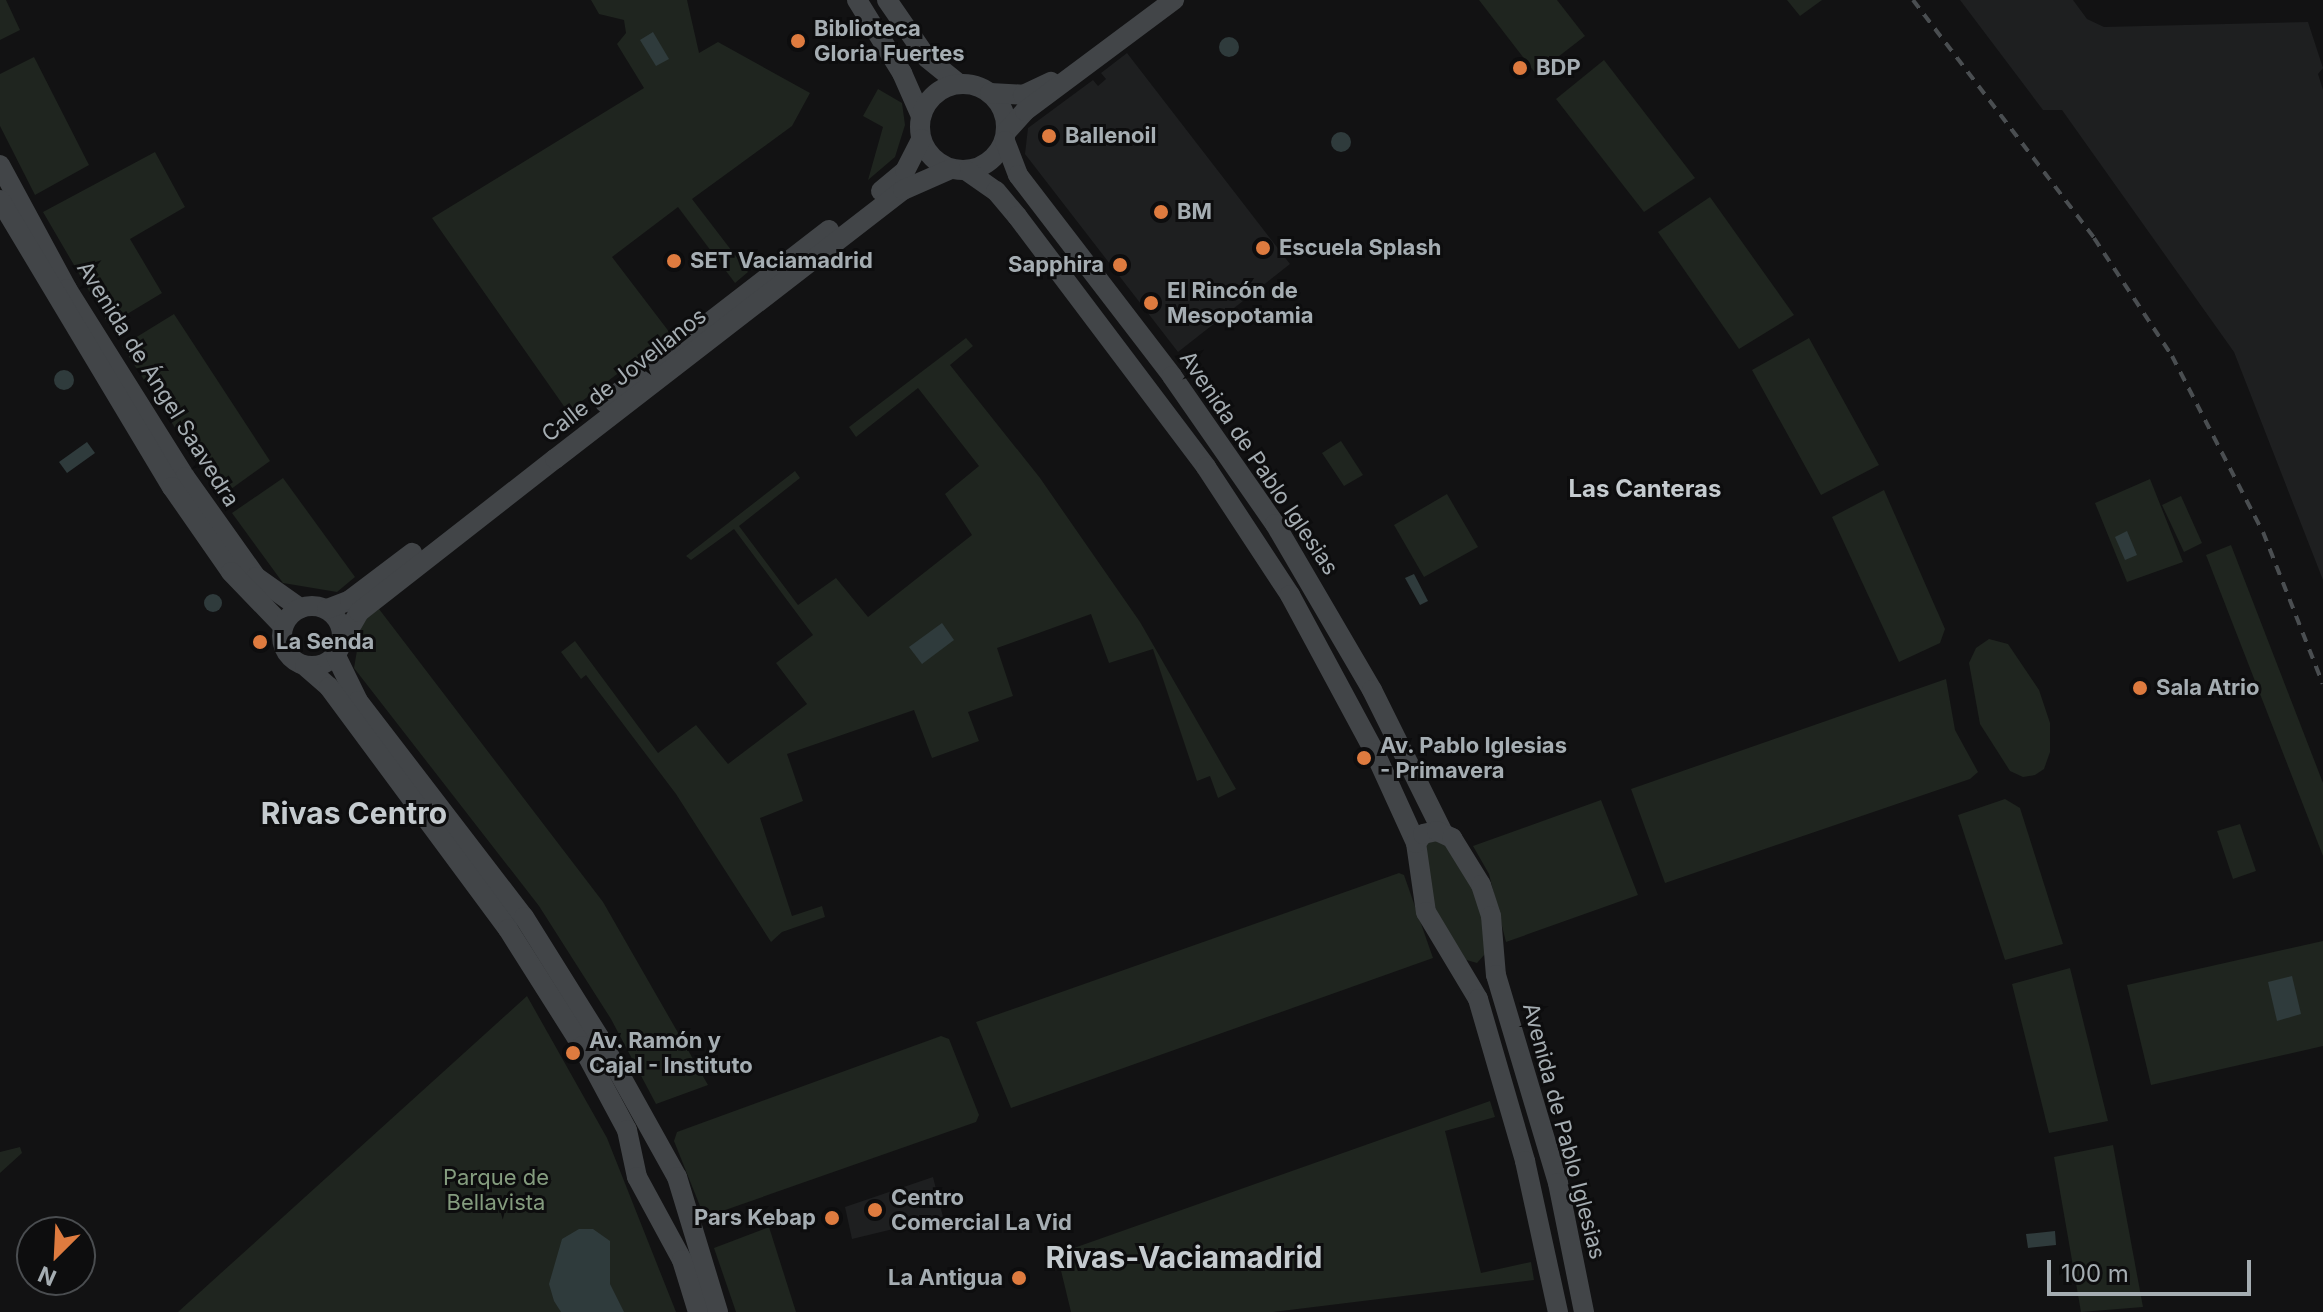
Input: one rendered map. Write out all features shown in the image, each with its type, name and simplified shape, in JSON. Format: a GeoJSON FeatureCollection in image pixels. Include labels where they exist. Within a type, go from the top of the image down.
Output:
{"type":"FeatureCollection","features":[{"type":"Feature","properties":{"kind":"street"},"geometry":{"type":"LineString","coordinates":[[857,0],[902,73],[921,116],[921,139],[934,160],[959,170],[992,159],[1025,111],[1174,0]]}},
{"type":"Feature","properties":{"kind":"street"},"geometry":{"type":"LineString","coordinates":[[887,0],[927,58],[959,84],[990,93],[1023,95],[1049,84],[1154,0]]}},
{"type":"Feature","properties":{"kind":"street"},"geometry":{"type":"LineString","coordinates":[[921,116],[934,95],[959,84]]}},
{"type":"Feature","properties":{"kind":"street"},"geometry":{"type":"LineString","coordinates":[[990,93],[1004,114],[1006,136]]}},
{"type":"Feature","properties":{"kind":"street","name":"Avenida de Pablo Iglesias"},"geometry":{"type":"LineString","coordinates":[[1006,136],[1018,175],[1172,376],[1275,524],[1372,690],[1443,833],[1481,885],[1491,916],[1494,963],[1558,1183],[1584,1312]]}},
{"type":"Feature","properties":{"kind":"street","name":"Calle de Jovellanos"},"geometry":{"type":"LineString","coordinates":[[327,609],[361,592],[895,181],[912,161],[921,139]]}},
{"type":"Feature","properties":{"kind":"street","name":"Avenida de Ángel Saavedra"},"geometry":{"type":"LineString","coordinates":[[0,165],[67,289],[185,477],[256,577],[300,608]]}},
{"type":"Feature","properties":{"kind":"street","name":"Avenida de Pablo Iglesias"},"geometry":{"type":"LineString","coordinates":[[959,170],[996,191],[1026,227],[1222,491],[1317,643],[1416,843],[1426,912],[1478,999],[1525,1161],[1558,1312]]}},
{"type":"Feature","properties":{"kind":"street","name":"Calle de Jovellanos"},"geometry":{"type":"LineString","coordinates":[[339,648],[359,612],[580,439],[903,190],[959,170]]}},
{"type":"Feature","properties":{"kind":"street","name":"Avenida de Ángel Saavedra"},"geometry":{"type":"LineString","coordinates":[[0,200],[172,487],[231,572],[283,626]]}},
{"type":"Feature","properties":{"kind":"street"},"geometry":{"type":"LineString","coordinates":[[698,1312],[682,1260],[637,1177],[630,1141],[582,1046],[508,929],[329,687],[287,652],[283,626],[300,608],[327,609],[341,625],[339,648],[358,701],[524,917],[677,1177],[718,1312]]}},
{"type":"Feature","properties":{"kind":"street"},"geometry":{"type":"LineString","coordinates":[[305,666],[322,665],[339,648]]}},
{"type":"Feature","properties":{"kind":"street"},"geometry":{"type":"LineString","coordinates":[[1416,843],[1423,834],[1443,833]]}},
{"type":"Feature","properties":{"kind":"street"},"geometry":{"type":"LineString","coordinates":[[1460,968],[1494,963]]}},
{"type":"Feature","properties":{"kind":"street"},"geometry":{"type":"LineString","coordinates":[[630,1141],[652,1134]]}},
{"type":"Feature","properties":{"kind":"street"},"geometry":{"type":"LineString","coordinates":[[664,1225],[672,1229],[689,1217]]}},
{"type":"Feature","properties":{"kind":"shaded area"},"geometry":{"type":"Polygon","coordinates":[[[1960,0],[2073,0],[2087,19],[2104,27],[2308,22],[2323,68],[2318,74],[2323,90],[2323,580],[2234,352],[2062,110],[2043,110],[1960,0]]]}},
{"type":"Feature","properties":{"kind":"shaded area"},"geometry":{"type":"Polygon","coordinates":[[[653,32],[669,59],[656,66],[640,40],[653,32]]]}},
{"type":"Feature","properties":{"kind":"shaded area"},"geometry":{"type":"Polygon","coordinates":[[[1229,37],[1236,40],[1239,47],[1236,54],[1229,57],[1222,54],[1219,47],[1222,40],[1229,37]]]}},
{"type":"Feature","properties":{"kind":"shaded area"},"geometry":{"type":"Polygon","coordinates":[[[1127,53],[1290,264],[1178,352],[1025,154],[1028,128],[1093,80],[1098,86],[1106,79],[1101,73],[1127,53]]]}},
{"type":"Feature","properties":{"kind":"shaded area"},"geometry":{"type":"Polygon","coordinates":[[[1341,132],[1348,135],[1351,142],[1348,149],[1341,152],[1334,149],[1331,142],[1334,135],[1341,132]]]}},
{"type":"Feature","properties":{"kind":"shaded area"},"geometry":{"type":"Polygon","coordinates":[[[64,370],[71,373],[74,380],[71,387],[64,390],[57,387],[54,380],[57,373],[64,370]]]}},
{"type":"Feature","properties":{"kind":"shaded area"},"geometry":{"type":"Polygon","coordinates":[[[87,442],[95,453],[67,473],[59,462],[87,442]]]}},
{"type":"Feature","properties":{"kind":"shaded area"},"geometry":{"type":"Polygon","coordinates":[[[2127,531],[2137,555],[2125,560],[2115,537],[2127,531]]]}},
{"type":"Feature","properties":{"kind":"shaded area"},"geometry":{"type":"Polygon","coordinates":[[[1414,574],[1428,601],[1420,605],[1405,578],[1414,574]]]}},
{"type":"Feature","properties":{"kind":"shaded area"},"geometry":{"type":"Polygon","coordinates":[[[213,594],[222,603],[213,612],[204,603],[213,594]]]}},
{"type":"Feature","properties":{"kind":"shaded area"},"geometry":{"type":"Polygon","coordinates":[[[942,623],[954,640],[922,664],[909,647],[942,623]]]}},
{"type":"Feature","properties":{"kind":"shaded area"},"geometry":{"type":"Polygon","coordinates":[[[2292,976],[2301,1014],[2277,1021],[2268,982],[2292,976]]]}},
{"type":"Feature","properties":{"kind":"shaded area","name":"Centro Comercial La Vid"},"geometry":{"type":"Polygon","coordinates":[[[933,1177],[943,1217],[852,1239],[845,1207],[933,1177]]]}},
{"type":"Feature","properties":{"kind":"shaded area"},"geometry":{"type":"Polygon","coordinates":[[[579,1229],[593,1229],[610,1241],[610,1284],[624,1312],[561,1312],[554,1301],[549,1284],[562,1239],[579,1229]]]}},
{"type":"Feature","properties":{"kind":"shaded area"},"geometry":{"type":"Polygon","coordinates":[[[2055,1231],[2056,1245],[2028,1248],[2026,1234],[2055,1231]]]}},
{"type":"Feature","properties":{"kind":"green space"},"geometry":{"type":"Polygon","coordinates":[[[0,0],[6,0],[20,30],[0,40],[0,0]]]}},
{"type":"Feature","properties":{"kind":"green space"},"geometry":{"type":"Polygon","coordinates":[[[591,0],[687,0],[699,53],[718,42],[810,93],[792,126],[692,199],[748,272],[735,283],[678,207],[612,257],[670,333],[568,412],[432,218],[644,88],[617,44],[626,33],[624,20],[599,14],[591,0]]]}},
{"type":"Feature","properties":{"kind":"green space"},"geometry":{"type":"Polygon","coordinates":[[[1479,0],[1557,0],[1585,36],[1536,74],[1479,0]]]}},
{"type":"Feature","properties":{"kind":"green space"},"geometry":{"type":"Polygon","coordinates":[[[1787,0],[1822,0],[1800,16],[1787,0]]]}},
{"type":"Feature","properties":{"kind":"green space"},"geometry":{"type":"Polygon","coordinates":[[[34,57],[89,165],[35,195],[0,126],[0,74],[34,57]]]}},
{"type":"Feature","properties":{"kind":"green space"},"geometry":{"type":"Polygon","coordinates":[[[1604,60],[1695,178],[1644,212],[1556,99],[1604,60]]]}},
{"type":"Feature","properties":{"kind":"green space"},"geometry":{"type":"Polygon","coordinates":[[[878,89],[902,103],[905,125],[895,157],[868,180],[883,127],[863,116],[878,89]]]}},
{"type":"Feature","properties":{"kind":"green space"},"geometry":{"type":"Polygon","coordinates":[[[155,152],[185,207],[130,239],[162,293],[109,325],[43,212],[155,152]]]}},
{"type":"Feature","properties":{"kind":"green space"},"geometry":{"type":"Polygon","coordinates":[[[1710,197],[1794,315],[1739,349],[1658,232],[1710,197]]]}},
{"type":"Feature","properties":{"kind":"green space"},"geometry":{"type":"Polygon","coordinates":[[[174,314],[270,461],[220,497],[122,346],[174,314]]]}},
{"type":"Feature","properties":{"kind":"green space"},"geometry":{"type":"Polygon","coordinates":[[[966,338],[973,346],[950,365],[1040,478],[1140,622],[1236,789],[1218,798],[1210,776],[1197,781],[1153,649],[1109,663],[1091,614],[997,648],[1013,696],[968,712],[979,741],[932,758],[914,710],[787,754],[803,801],[760,818],[792,916],[822,906],[825,917],[782,932],[771,942],[676,794],[586,675],[581,679],[561,652],[575,641],[658,753],[696,725],[728,764],[807,704],[776,663],[813,635],[734,529],[691,560],[686,556],[795,471],[800,478],[739,526],[798,605],[836,578],[868,617],[972,535],[945,494],[979,466],[918,388],[856,437],[849,427],[966,338]]]}},
{"type":"Feature","properties":{"kind":"green space"},"geometry":{"type":"Polygon","coordinates":[[[1809,338],[1879,465],[1821,495],[1752,370],[1809,338]]]}},
{"type":"Feature","properties":{"kind":"green space"},"geometry":{"type":"Polygon","coordinates":[[[1341,441],[1363,475],[1344,486],[1322,453],[1341,441]]]}},
{"type":"Feature","properties":{"kind":"green space"},"geometry":{"type":"Polygon","coordinates":[[[283,478],[355,577],[337,592],[283,583],[232,513],[283,478]]]}},
{"type":"Feature","properties":{"kind":"green space"},"geometry":{"type":"Polygon","coordinates":[[[2150,479],[2183,562],[2127,582],[2095,503],[2150,479]]]}},
{"type":"Feature","properties":{"kind":"green space"},"geometry":{"type":"Polygon","coordinates":[[[1884,490],[1945,629],[1940,643],[1899,662],[1832,517],[1884,490]]]}},
{"type":"Feature","properties":{"kind":"green space"},"geometry":{"type":"Polygon","coordinates":[[[1447,494],[1478,547],[1424,577],[1394,525],[1447,494]]]}},
{"type":"Feature","properties":{"kind":"green space"},"geometry":{"type":"Polygon","coordinates":[[[2181,496],[2202,543],[2184,552],[2162,505],[2181,496]]]}},
{"type":"Feature","properties":{"kind":"green space"},"geometry":{"type":"Polygon","coordinates":[[[2231,545],[2323,783],[2323,856],[2206,555],[2231,545]]]}},
{"type":"Feature","properties":{"kind":"green space"},"geometry":{"type":"Polygon","coordinates":[[[379,609],[603,902],[708,1085],[656,1104],[611,1019],[539,906],[354,668],[362,621],[379,609]]]}},
{"type":"Feature","properties":{"kind":"green space"},"geometry":{"type":"Polygon","coordinates":[[[1989,639],[2008,644],[2039,690],[2050,723],[2050,752],[2044,769],[2035,775],[2023,777],[2010,771],[1980,724],[1969,663],[1976,648],[1989,639]]]}},
{"type":"Feature","properties":{"kind":"green space"},"geometry":{"type":"Polygon","coordinates":[[[1946,679],[1955,730],[1978,772],[1970,779],[1665,883],[1631,789],[1946,679]]]}},
{"type":"Feature","properties":{"kind":"green space"},"geometry":{"type":"Polygon","coordinates":[[[2005,799],[2020,808],[2063,944],[2005,960],[1958,815],[2005,799]]]}},
{"type":"Feature","properties":{"kind":"green space"},"geometry":{"type":"Polygon","coordinates":[[[1601,800],[1638,895],[1506,942],[1489,874],[1473,846],[1601,800]]]}},
{"type":"Feature","properties":{"kind":"green space"},"geometry":{"type":"Polygon","coordinates":[[[2240,824],[2256,871],[2233,879],[2217,831],[2240,824]]]}},
{"type":"Feature","properties":{"kind":"green space"},"geometry":{"type":"Polygon","coordinates":[[[1427,838],[1442,839],[1480,900],[1485,954],[1477,963],[1463,959],[1442,928],[1423,870],[1427,838]]]}},
{"type":"Feature","properties":{"kind":"green space"},"geometry":{"type":"Polygon","coordinates":[[[1399,873],[1404,875],[1433,958],[1011,1108],[976,1022],[1399,873]]]}},
{"type":"Feature","properties":{"kind":"green space"},"geometry":{"type":"Polygon","coordinates":[[[2323,941],[2323,1046],[2151,1085],[2127,985],[2323,941]]]}},
{"type":"Feature","properties":{"kind":"green space"},"geometry":{"type":"Polygon","coordinates":[[[2070,968],[2108,1121],[2049,1133],[2012,984],[2070,968]]]}},
{"type":"Feature","properties":{"kind":"green space","name":"Parque de Bellavista"},"geometry":{"type":"Polygon","coordinates":[[[527,996],[607,1138],[676,1312],[178,1312],[527,996]]]}},
{"type":"Feature","properties":{"kind":"green space"},"geometry":{"type":"Polygon","coordinates":[[[941,1036],[949,1039],[979,1115],[976,1122],[711,1215],[702,1211],[674,1141],[677,1132],[941,1036]]]}},
{"type":"Feature","properties":{"kind":"green space"},"geometry":{"type":"Polygon","coordinates":[[[1490,1101],[1495,1117],[1445,1131],[1481,1273],[1531,1262],[1534,1280],[1273,1312],[1071,1312],[1057,1254],[1490,1101]]]}},
{"type":"Feature","properties":{"kind":"green space"},"geometry":{"type":"Polygon","coordinates":[[[2113,1145],[2143,1307],[2081,1312],[2054,1157],[2113,1145]]]}},
{"type":"Feature","properties":{"kind":"green space"},"geometry":{"type":"Polygon","coordinates":[[[20,1147],[22,1153],[0,1173],[0,1152],[20,1147]]]}},
{"type":"Feature","properties":{"kind":"green space"},"geometry":{"type":"Polygon","coordinates":[[[769,1227],[796,1312],[736,1312],[714,1248],[769,1227]]]}},
{"type":"Feature","properties":{"kind":"railway"},"geometry":{"type":"LineString","coordinates":[[1913,0],[2094,238],[2172,356],[2263,532],[2323,684]]}},
{"type":"Feature","properties":{"kind":"place","name":"Biblioteca Gloria Fuertes"},"geometry":{"type":"Point","coordinates":[798,41]}},
{"type":"Feature","properties":{"kind":"place","name":"BDP"},"geometry":{"type":"Point","coordinates":[1520,68]}},
{"type":"Feature","properties":{"kind":"place","name":"Ballenoil"},"geometry":{"type":"Point","coordinates":[1049,136]}},
{"type":"Feature","properties":{"kind":"place","name":"BM"},"geometry":{"type":"Point","coordinates":[1161,212]}},
{"type":"Feature","properties":{"kind":"place","name":"Escuela Splash"},"geometry":{"type":"Point","coordinates":[1263,248]}},
{"type":"Feature","properties":{"kind":"place","name":"SET Vaciamadrid"},"geometry":{"type":"Point","coordinates":[674,261]}},
{"type":"Feature","properties":{"kind":"place","name":"Sapphira"},"geometry":{"type":"Point","coordinates":[1120,265]}},
{"type":"Feature","properties":{"kind":"place","name":"El Rincón de Mesopotamia"},"geometry":{"type":"Point","coordinates":[1151,303]}},
{"type":"Feature","properties":{"kind":"place","name":"La Senda"},"geometry":{"type":"Point","coordinates":[260,642]}},
{"type":"Feature","properties":{"kind":"place","name":"Sala Atrio"},"geometry":{"type":"Point","coordinates":[2140,688]}},
{"type":"Feature","properties":{"kind":"place","name":"Av. Pablo Iglesias - Primavera"},"geometry":{"type":"Point","coordinates":[1364,758]}},
{"type":"Feature","properties":{"kind":"place","name":"Av. Ramón y Cajal - Instituto"},"geometry":{"type":"Point","coordinates":[573,1053]}},
{"type":"Feature","properties":{"kind":"place","name":"Centro Comercial La Vid"},"geometry":{"type":"Point","coordinates":[875,1210]}},
{"type":"Feature","properties":{"kind":"place","name":"Pars Kebap"},"geometry":{"type":"Point","coordinates":[832,1218]}},
{"type":"Feature","properties":{"kind":"place","name":"La Antigua"},"geometry":{"type":"Point","coordinates":[1019,1278]}},
{"type":"Feature","properties":{"kind":"district","name":"Las Canteras"},"geometry":{"type":"Point","coordinates":[1645,489]}},
{"type":"Feature","properties":{"kind":"district","name":"Rivas Centro"},"geometry":{"type":"Point","coordinates":[354,813]}},
{"type":"Feature","properties":{"kind":"district","name":"Rivas-Vaciamadrid"},"geometry":{"type":"Point","coordinates":[1184,1257]}}]}
